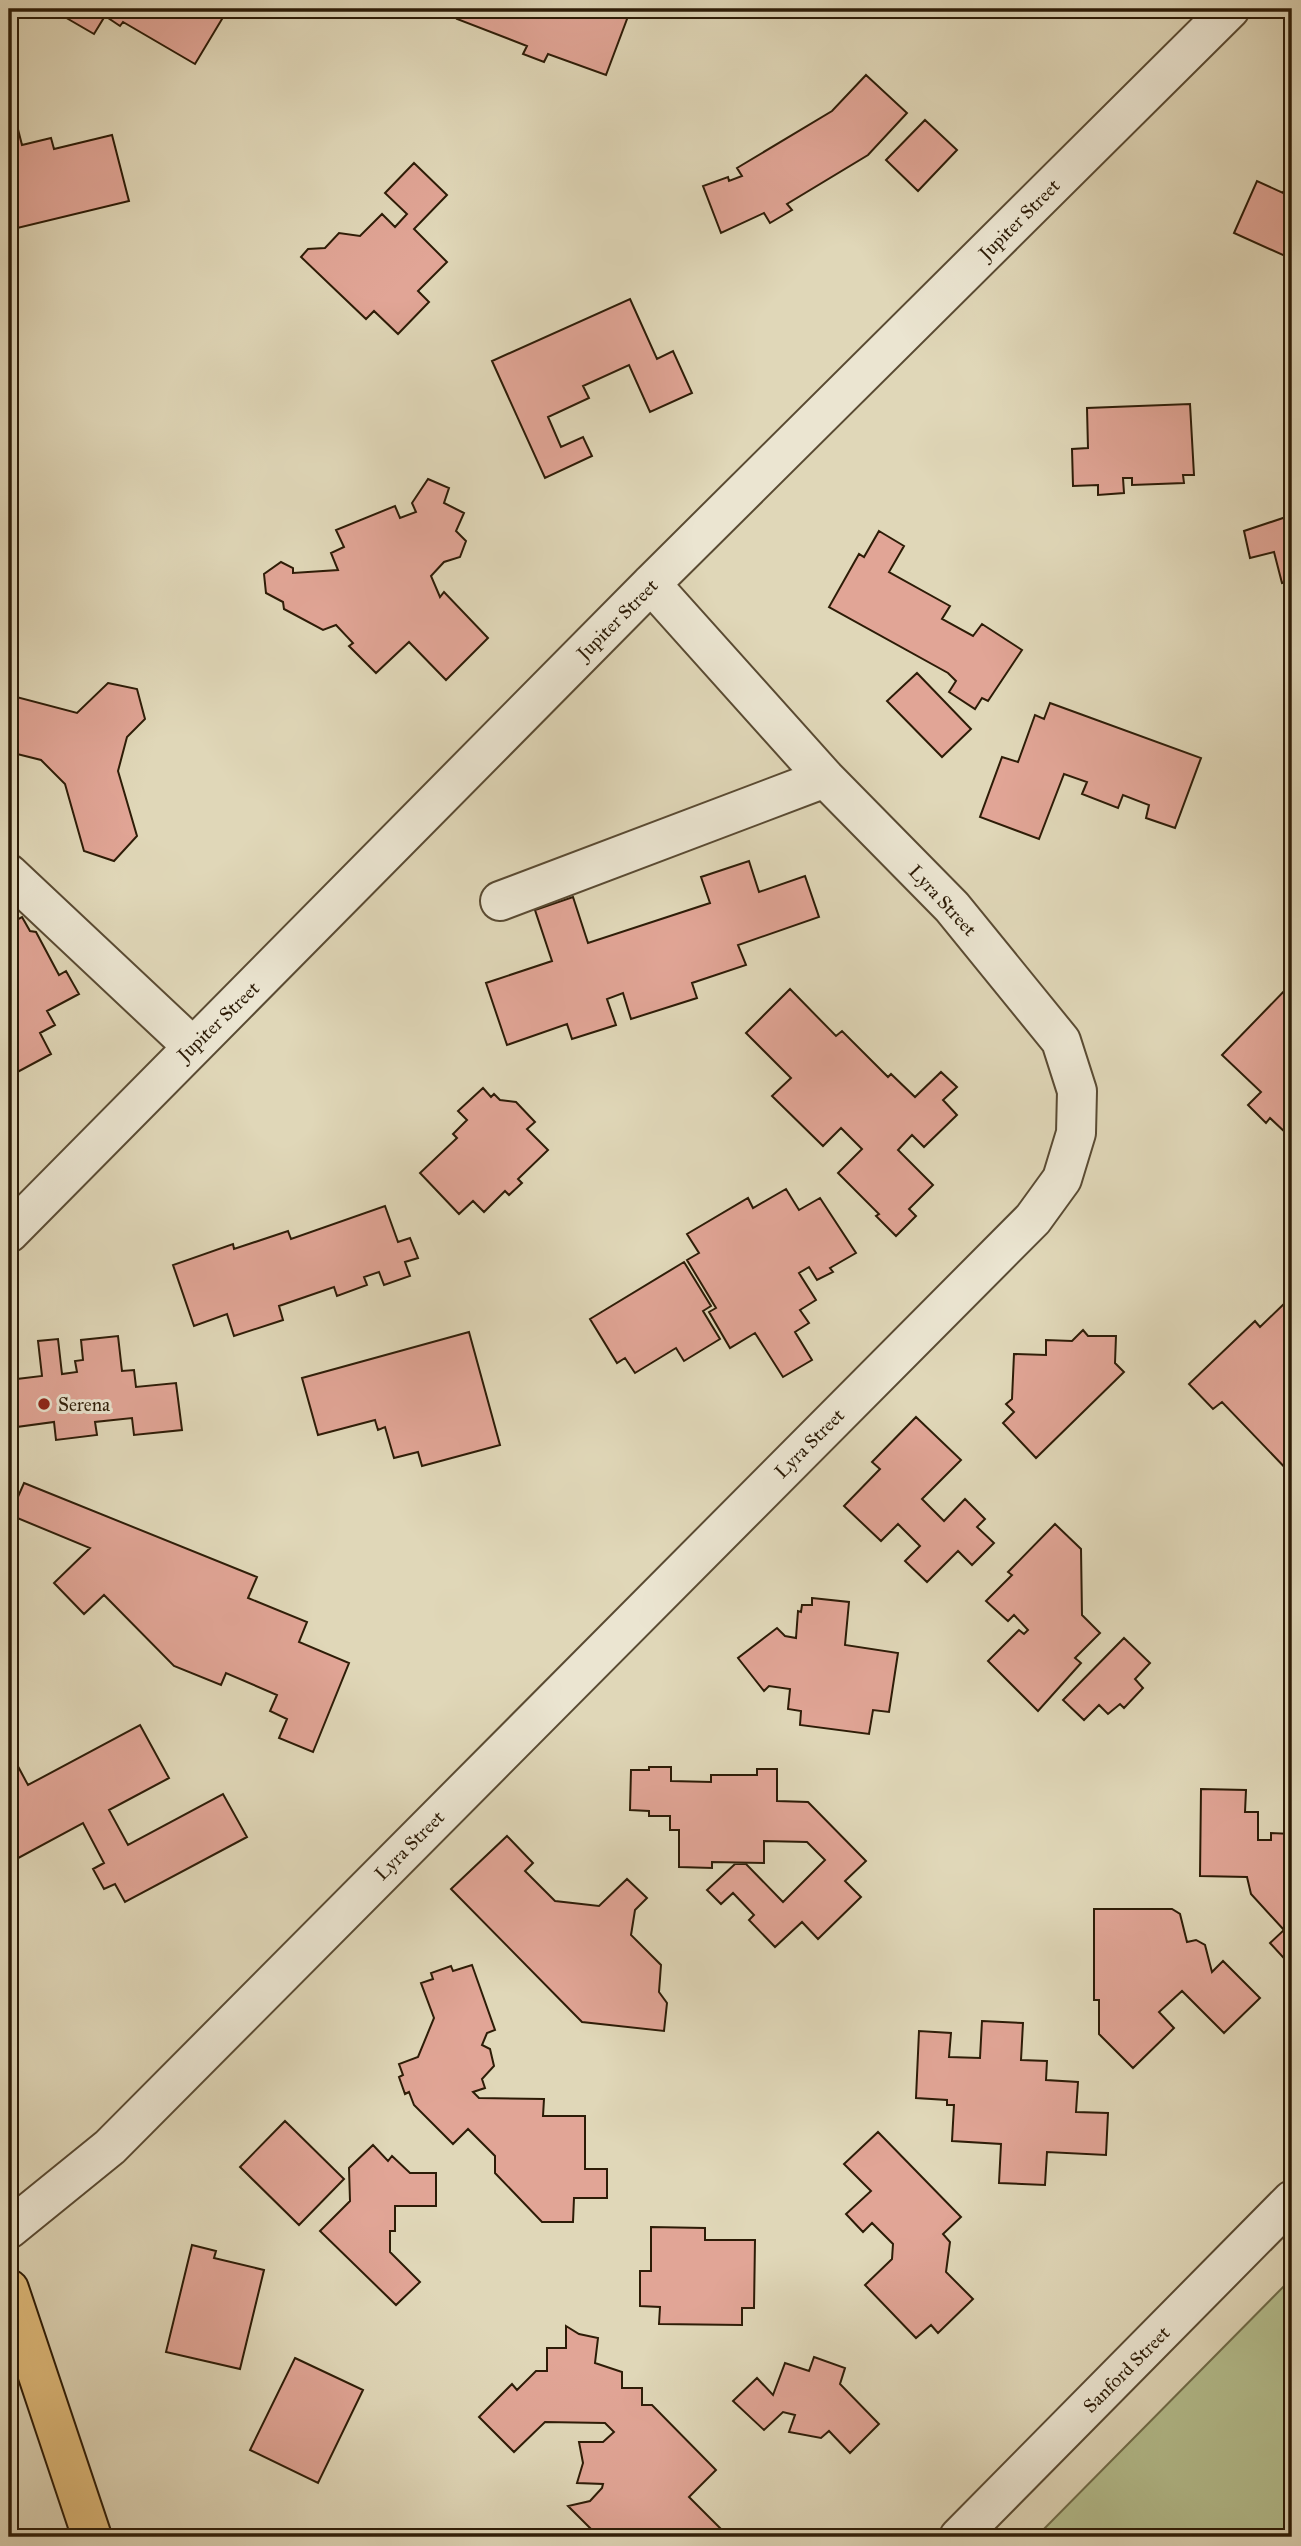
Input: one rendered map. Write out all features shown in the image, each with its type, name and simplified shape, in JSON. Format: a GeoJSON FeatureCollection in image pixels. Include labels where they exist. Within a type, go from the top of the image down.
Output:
{"type":"FeatureCollection","features":[{"type":"Feature","properties":{"kind":"main road"},"geometry":{"type":"LineString","coordinates":[[9,2289],[92,2537]]}},
{"type":"Feature","properties":{"kind":"street","name":"Jupiter Street"},"geometry":{"type":"LineString","coordinates":[[9,1233],[192,1046],[334,908],[651,584],[1230,9]]}},
{"type":"Feature","properties":{"kind":"street","name":"Lyra Street"},"geometry":{"type":"LineString","coordinates":[[9,2229],[120,2137],[1033,1219],[1062,1179],[1076,1133],[1077,1091],[1060,1041],[952,907],[825,778],[651,584]]}},
{"type":"Feature","properties":{"kind":"street"},"geometry":{"type":"LineString","coordinates":[[500,901],[825,778]]}},
{"type":"Feature","properties":{"kind":"street"},"geometry":{"type":"LineString","coordinates":[[9,874],[192,1046]]}},
{"type":"Feature","properties":{"kind":"street","name":"Sanford Street"},"geometry":{"type":"LineString","coordinates":[[959,2537],[1292,2200]]}},
{"type":"Feature","properties":{"kind":"green space"},"geometry":{"type":"Polygon","coordinates":[[[1292,2278],[1292,2537],[1036,2537],[1292,2278]]]}},
{"type":"Feature","properties":{"kind":"building"},"geometry":{"type":"Polygon","coordinates":[[[51,9],[228,9],[195,64],[123,22],[120,26],[105,16],[94,34],[51,9]]]}},
{"type":"Feature","properties":{"kind":"building"},"geometry":{"type":"Polygon","coordinates":[[[247,9],[263,9],[259,16],[247,9]]]}},
{"type":"Feature","properties":{"kind":"building"},"geometry":{"type":"Polygon","coordinates":[[[461,9],[630,11],[606,75],[548,54],[544,62],[523,54],[527,46],[457,19],[461,9]]]}},
{"type":"Feature","properties":{"kind":"building"},"geometry":{"type":"Polygon","coordinates":[[[866,75],[907,113],[868,155],[787,204],[792,210],[770,223],[764,213],[721,233],[703,186],[728,177],[729,181],[742,176],[737,168],[832,111],[866,75]]]}},
{"type":"Feature","properties":{"kind":"building"},"geometry":{"type":"Polygon","coordinates":[[[10,98],[22,145],[51,138],[54,149],[112,135],[129,201],[9,230],[10,98]]]}},
{"type":"Feature","properties":{"kind":"building"},"geometry":{"type":"Polygon","coordinates":[[[925,120],[957,150],[918,191],[886,160],[925,120]]]}},
{"type":"Feature","properties":{"kind":"building"},"geometry":{"type":"Polygon","coordinates":[[[414,163],[447,195],[414,229],[447,262],[418,291],[429,302],[398,334],[374,311],[366,319],[301,257],[308,249],[325,248],[339,233],[360,236],[382,214],[395,227],[407,214],[385,193],[414,163]]]}},
{"type":"Feature","properties":{"kind":"building"},"geometry":{"type":"Polygon","coordinates":[[[1292,173],[1292,259],[1234,233],[1257,181],[1283,193],[1292,173]]]}},
{"type":"Feature","properties":{"kind":"building"},"geometry":{"type":"Polygon","coordinates":[[[630,299],[657,359],[673,351],[692,393],[650,412],[629,365],[583,386],[589,398],[548,417],[561,447],[583,437],[592,456],[545,478],[492,361],[630,299]]]}},
{"type":"Feature","properties":{"kind":"building"},"geometry":{"type":"Polygon","coordinates":[[[1190,404],[1194,475],[1183,475],[1184,483],[1132,485],[1132,478],[1123,478],[1124,493],[1098,495],[1098,485],[1073,486],[1072,449],[1088,448],[1087,408],[1190,404]]]}},
{"type":"Feature","properties":{"kind":"building"},"geometry":{"type":"Polygon","coordinates":[[[1292,458],[1292,483],[1287,459],[1292,458]]]}},
{"type":"Feature","properties":{"kind":"building"},"geometry":{"type":"Polygon","coordinates":[[[428,479],[449,488],[444,503],[464,513],[456,531],[466,541],[460,557],[444,562],[431,576],[440,597],[444,592],[488,638],[446,680],[409,642],[376,673],[349,646],[353,643],[336,625],[323,630],[284,609],[283,602],[266,593],[264,574],[281,562],[293,568],[293,573],[338,570],[331,553],[344,547],[336,530],[395,506],[400,518],[416,512],[412,503],[428,479]]]}},
{"type":"Feature","properties":{"kind":"building"},"geometry":{"type":"Polygon","coordinates":[[[1292,515],[1292,581],[1282,583],[1274,552],[1250,558],[1244,531],[1292,515]]]}},
{"type":"Feature","properties":{"kind":"building"},"geometry":{"type":"Polygon","coordinates":[[[879,531],[904,546],[889,572],[950,606],[942,619],[973,636],[982,624],[1022,650],[988,701],[982,698],[975,709],[949,692],[956,681],[948,673],[829,607],[859,554],[864,557],[879,531]]]}},
{"type":"Feature","properties":{"kind":"building"},"geometry":{"type":"Polygon","coordinates":[[[917,673],[971,729],[942,757],[887,701],[917,673]]]}},
{"type":"Feature","properties":{"kind":"building"},"geometry":{"type":"Polygon","coordinates":[[[108,683],[137,689],[145,719],[127,737],[118,771],[137,836],[114,861],[84,851],[65,784],[41,760],[9,752],[9,695],[77,713],[108,683]]]}},
{"type":"Feature","properties":{"kind":"building"},"geometry":{"type":"Polygon","coordinates":[[[1050,703],[1201,758],[1175,828],[1146,818],[1149,805],[1123,795],[1118,808],[1082,794],[1087,782],[1064,774],[1039,839],[980,817],[1002,757],[1018,762],[1035,715],[1044,719],[1050,703]]]}},
{"type":"Feature","properties":{"kind":"building"},"geometry":{"type":"Polygon","coordinates":[[[749,861],[759,892],[805,876],[819,917],[738,945],[746,965],[692,983],[697,998],[631,1019],[623,993],[607,999],[616,1025],[572,1039],[567,1024],[507,1045],[486,983],[552,961],[535,910],[573,897],[588,943],[710,903],[701,877],[749,861]]]}},
{"type":"Feature","properties":{"kind":"building"},"geometry":{"type":"Polygon","coordinates":[[[22,917],[30,931],[36,932],[59,975],[66,971],[79,994],[47,1011],[55,1025],[40,1033],[51,1054],[10,1076],[9,924],[22,917]]]}},
{"type":"Feature","properties":{"kind":"building"},"geometry":{"type":"Polygon","coordinates":[[[1290,985],[1292,1132],[1288,1135],[1270,1118],[1266,1123],[1248,1105],[1261,1092],[1222,1055],[1290,985]]]}},
{"type":"Feature","properties":{"kind":"building"},"geometry":{"type":"Polygon","coordinates":[[[790,989],[836,1036],[842,1031],[888,1077],[891,1074],[915,1097],[941,1072],[957,1087],[943,1100],[957,1115],[924,1147],[912,1135],[898,1150],[933,1185],[909,1209],[916,1216],[896,1236],[876,1216],[879,1214],[838,1173],[862,1149],[841,1128],[823,1146],[772,1096],[791,1078],[746,1033],[790,989]]]}},
{"type":"Feature","properties":{"kind":"building"},"geometry":{"type":"Polygon","coordinates":[[[483,1088],[491,1097],[494,1094],[500,1100],[516,1102],[535,1122],[527,1129],[548,1150],[518,1179],[522,1183],[509,1195],[505,1191],[484,1212],[473,1201],[459,1214],[420,1173],[457,1138],[453,1134],[467,1120],[458,1111],[483,1088]]]}},
{"type":"Feature","properties":{"kind":"building"},"geometry":{"type":"Polygon","coordinates":[[[786,1189],[799,1210],[820,1198],[856,1253],[830,1268],[833,1272],[817,1280],[809,1267],[799,1273],[816,1300],[800,1310],[809,1323],[795,1332],[812,1360],[783,1377],[755,1333],[730,1348],[709,1312],[716,1308],[687,1260],[699,1253],[687,1234],[748,1198],[753,1208],[786,1189]]]}},
{"type":"Feature","properties":{"kind":"building"},"geometry":{"type":"Polygon","coordinates":[[[385,1206],[398,1242],[410,1238],[418,1258],[405,1262],[410,1276],[384,1285],[379,1272],[364,1277],[367,1285],[337,1296],[334,1287],[279,1306],[283,1320],[234,1336],[227,1314],[194,1326],[173,1265],[233,1244],[234,1249],[288,1231],[291,1239],[385,1206]]]}},
{"type":"Feature","properties":{"kind":"building"},"geometry":{"type":"Polygon","coordinates":[[[684,1262],[711,1306],[703,1311],[720,1339],[684,1361],[676,1348],[635,1373],[625,1358],[617,1363],[590,1319],[684,1262]]]}},
{"type":"Feature","properties":{"kind":"building"},"geometry":{"type":"Polygon","coordinates":[[[1288,1300],[1292,1305],[1292,1350],[1287,1355],[1292,1361],[1292,1475],[1222,1402],[1213,1409],[1189,1384],[1255,1321],[1260,1327],[1288,1300]]]}},
{"type":"Feature","properties":{"kind":"building"},"geometry":{"type":"Polygon","coordinates":[[[1083,1330],[1088,1336],[1116,1336],[1115,1363],[1124,1372],[1036,1458],[1003,1423],[1014,1412],[1006,1404],[1012,1399],[1014,1354],[1046,1355],[1046,1340],[1072,1341],[1083,1330]]]}},
{"type":"Feature","properties":{"kind":"building"},"geometry":{"type":"Polygon","coordinates":[[[469,1332],[500,1445],[422,1466],[418,1452],[394,1458],[385,1427],[378,1430],[375,1420],[318,1435],[302,1378],[469,1332]]]}},
{"type":"Feature","properties":{"kind":"building"},"geometry":{"type":"Polygon","coordinates":[[[118,1336],[122,1371],[134,1370],[136,1387],[176,1383],[182,1430],[134,1435],[132,1418],[95,1422],[97,1435],[56,1440],[54,1422],[9,1428],[9,1380],[42,1376],[38,1341],[58,1339],[62,1374],[77,1372],[75,1361],[83,1360],[81,1340],[118,1336]]]}},
{"type":"Feature","properties":{"kind":"building"},"geometry":{"type":"Polygon","coordinates":[[[916,1417],[961,1460],[922,1499],[944,1521],[965,1499],[985,1519],[977,1527],[994,1543],[972,1565],[958,1551],[927,1582],[905,1561],[920,1546],[898,1524],[881,1541],[844,1506],[880,1469],[872,1462],[916,1417]]]}},
{"type":"Feature","properties":{"kind":"building"},"geometry":{"type":"Polygon","coordinates":[[[24,1483],[257,1577],[248,1598],[307,1622],[299,1642],[349,1663],[313,1752],[279,1738],[287,1719],[270,1711],[277,1695],[226,1673],[221,1685],[174,1666],[104,1595],[84,1614],[54,1583],[90,1548],[10,1515],[24,1483]]]}},
{"type":"Feature","properties":{"kind":"building"},"geometry":{"type":"Polygon","coordinates":[[[1055,1524],[1081,1549],[1082,1615],[1100,1633],[1075,1658],[1081,1663],[1038,1711],[988,1661],[1019,1630],[1024,1634],[1028,1630],[1014,1615],[1008,1621],[986,1601],[1012,1575],[1008,1572],[1055,1524]]]}},
{"type":"Feature","properties":{"kind":"building"},"geometry":{"type":"Polygon","coordinates":[[[812,1598],[849,1602],[845,1645],[898,1653],[889,1712],[873,1710],[869,1734],[800,1725],[801,1711],[788,1709],[790,1689],[769,1686],[764,1691],[738,1658],[777,1628],[785,1636],[796,1638],[798,1611],[801,1612],[802,1605],[812,1605],[812,1598]]]}},
{"type":"Feature","properties":{"kind":"building"},"geometry":{"type":"Polygon","coordinates":[[[1124,1638],[1150,1663],[1135,1679],[1143,1688],[1124,1708],[1120,1704],[1108,1714],[1099,1705],[1084,1720],[1063,1700],[1124,1638]]]}},
{"type":"Feature","properties":{"kind":"building"},"geometry":{"type":"Polygon","coordinates":[[[140,1725],[169,1778],[109,1810],[128,1845],[223,1794],[247,1837],[125,1902],[115,1884],[104,1889],[93,1869],[104,1863],[83,1823],[9,1863],[9,1760],[13,1757],[28,1785],[140,1725]]]}},
{"type":"Feature","properties":{"kind":"building"},"geometry":{"type":"Polygon","coordinates":[[[649,1767],[671,1767],[671,1781],[711,1782],[711,1775],[757,1775],[757,1769],[777,1769],[777,1801],[808,1802],[866,1861],[845,1881],[861,1897],[818,1939],[802,1922],[775,1947],[749,1920],[754,1915],[733,1893],[721,1904],[707,1890],[735,1864],[746,1864],[783,1902],[825,1860],[807,1842],[764,1841],[764,1863],[712,1862],[712,1868],[679,1867],[679,1830],[670,1830],[670,1816],[649,1816],[649,1811],[630,1810],[631,1770],[649,1770],[649,1767]]]}},
{"type":"Feature","properties":{"kind":"building"},"geometry":{"type":"Polygon","coordinates":[[[1201,1789],[1246,1790],[1245,1812],[1258,1812],[1258,1840],[1271,1840],[1271,1833],[1292,1834],[1292,1967],[1270,1943],[1284,1930],[1251,1894],[1247,1877],[1200,1876],[1201,1789]]]}},
{"type":"Feature","properties":{"kind":"building"},"geometry":{"type":"Polygon","coordinates":[[[507,1836],[533,1863],[525,1871],[555,1901],[599,1906],[627,1879],[647,1898],[635,1910],[631,1935],[661,1965],[659,1992],[667,2003],[664,2031],[582,2022],[451,1889],[507,1836]]]}},
{"type":"Feature","properties":{"kind":"building"},"geometry":{"type":"Polygon","coordinates":[[[1094,1909],[1172,1909],[1180,1914],[1187,1942],[1196,1940],[1205,1945],[1212,1972],[1223,1961],[1260,1998],[1224,2033],[1182,1991],[1159,2012],[1174,2028],[1133,2068],[1099,2034],[1099,2000],[1094,2000],[1094,1909]]]}},
{"type":"Feature","properties":{"kind":"building"},"geometry":{"type":"Polygon","coordinates":[[[472,1965],[495,2030],[487,2033],[482,2045],[490,2049],[494,2066],[482,2079],[485,2088],[473,2092],[479,2098],[544,2099],[543,2116],[585,2116],[585,2169],[607,2169],[607,2198],[574,2198],[573,2222],[542,2222],[495,2173],[495,2156],[468,2129],[453,2144],[414,2105],[409,2092],[405,2094],[399,2077],[403,2075],[399,2064],[418,2057],[434,2018],[421,1983],[433,1979],[431,1973],[451,1966],[453,1971],[472,1965]]]}},
{"type":"Feature","properties":{"kind":"building"},"geometry":{"type":"Polygon","coordinates":[[[982,2021],[1023,2023],[1021,2060],[1047,2061],[1046,2080],[1078,2082],[1076,2112],[1108,2113],[1106,2155],[1047,2152],[1045,2185],[999,2183],[1001,2144],[952,2141],[954,2105],[947,2105],[947,2100],[916,2098],[919,2031],[951,2033],[949,2057],[980,2058],[982,2021]]]}},
{"type":"Feature","properties":{"kind":"building"},"geometry":{"type":"Polygon","coordinates":[[[285,2121],[344,2179],[299,2225],[240,2167],[285,2121]]]}},
{"type":"Feature","properties":{"kind":"building"},"geometry":{"type":"Polygon","coordinates":[[[878,2132],[961,2217],[943,2234],[950,2242],[946,2272],[973,2299],[938,2333],[931,2325],[916,2338],[865,2285],[892,2259],[893,2244],[872,2223],[863,2232],[846,2214],[871,2191],[844,2164],[878,2132]]]}},
{"type":"Feature","properties":{"kind":"building"},"geometry":{"type":"Polygon","coordinates":[[[373,2145],[388,2161],[392,2156],[410,2173],[436,2173],[436,2206],[395,2206],[395,2231],[390,2231],[390,2252],[420,2282],[396,2305],[320,2231],[350,2201],[349,2168],[373,2145]]]}},
{"type":"Feature","properties":{"kind":"building"},"geometry":{"type":"Polygon","coordinates":[[[651,2227],[705,2228],[705,2240],[755,2240],[754,2308],[742,2308],[742,2325],[659,2324],[660,2307],[640,2306],[640,2271],[651,2271],[651,2227]]]}},
{"type":"Feature","properties":{"kind":"building"},"geometry":{"type":"Polygon","coordinates":[[[192,2245],[216,2251],[214,2258],[264,2270],[240,2369],[166,2352],[192,2245]]]}},
{"type":"Feature","properties":{"kind":"building"},"geometry":{"type":"Polygon","coordinates":[[[566,2326],[579,2334],[598,2338],[595,2363],[622,2372],[622,2388],[642,2388],[642,2405],[652,2405],[716,2470],[689,2497],[729,2537],[599,2537],[568,2506],[590,2501],[602,2488],[603,2484],[577,2483],[583,2463],[579,2442],[603,2442],[614,2432],[605,2423],[545,2422],[514,2452],[479,2417],[512,2384],[517,2390],[536,2371],[547,2371],[547,2348],[566,2348],[566,2326]]]}},
{"type":"Feature","properties":{"kind":"building"},"geometry":{"type":"Polygon","coordinates":[[[814,2357],[845,2368],[840,2384],[879,2424],[850,2453],[829,2431],[821,2438],[789,2432],[795,2415],[783,2412],[764,2430],[733,2401],[757,2378],[773,2395],[785,2363],[809,2371],[814,2357]]]}},
{"type":"Feature","properties":{"kind":"building"},"geometry":{"type":"Polygon","coordinates":[[[295,2358],[363,2390],[318,2483],[250,2450],[295,2358]]]}},
{"type":"Feature","properties":{"kind":"place","name":"Serena"},"geometry":{"type":"Point","coordinates":[44,1404]}}]}
